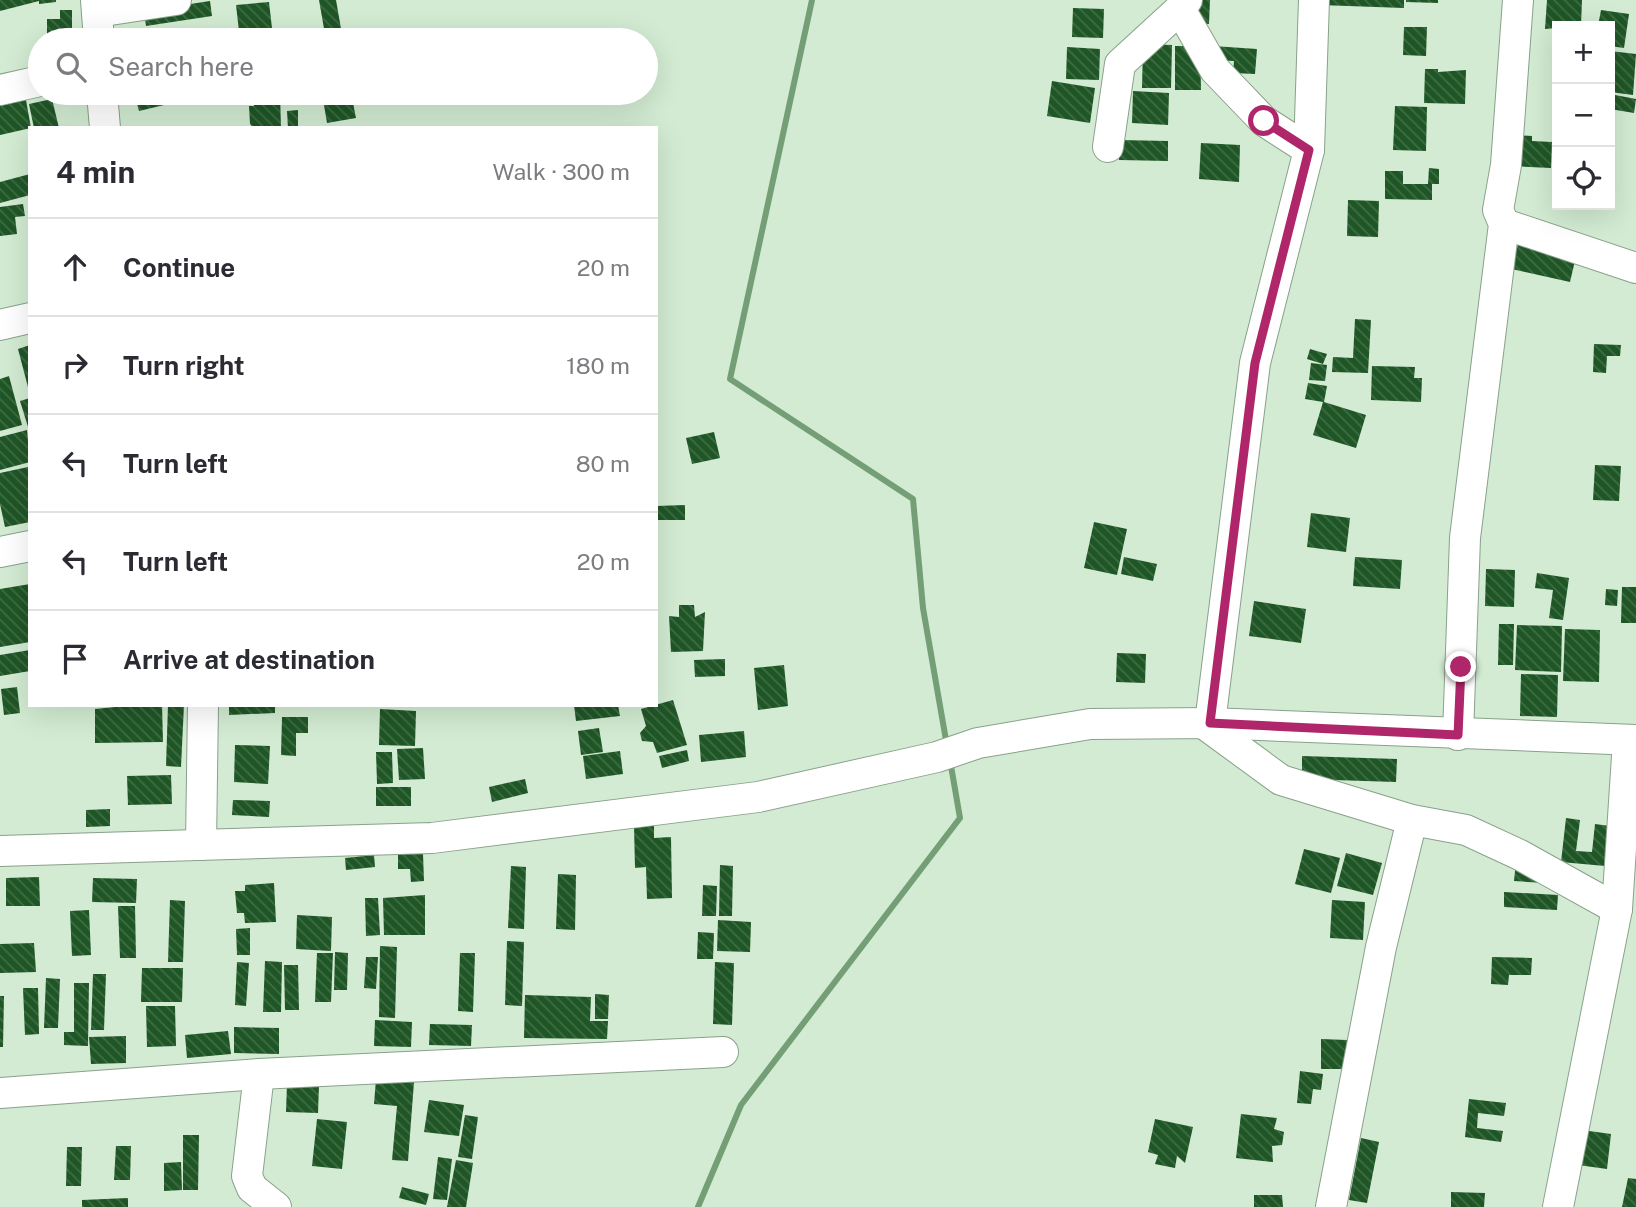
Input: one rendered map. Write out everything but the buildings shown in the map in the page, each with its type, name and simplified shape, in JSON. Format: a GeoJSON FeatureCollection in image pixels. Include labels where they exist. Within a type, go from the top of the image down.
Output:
{"type":"FeatureCollection","features":[{"type":"Feature","properties":{"kind":"street"},"geometry":{"type":"LineString","coordinates":[[97,17],[176,0]]}},
{"type":"Feature","properties":{"kind":"street"},"geometry":{"type":"LineString","coordinates":[[1207,723],[1255,363],[1309,150],[1314,0]]}},
{"type":"Feature","properties":{"kind":"street"},"geometry":{"type":"LineString","coordinates":[[1458,735],[1465,538],[1504,225],[1498,210],[1506,165],[1518,0]]}},
{"type":"Feature","properties":{"kind":"street"},"geometry":{"type":"LineString","coordinates":[[1108,147],[1120,64],[1183,5],[1215,70],[1264,121],[1309,150]]}},
{"type":"Feature","properties":{"kind":"street"},"geometry":{"type":"LineString","coordinates":[[0,90],[28,84]]}},
{"type":"Feature","properties":{"kind":"street"},"geometry":{"type":"LineString","coordinates":[[104,105],[105,126]]}},
{"type":"Feature","properties":{"kind":"street"},"geometry":{"type":"LineString","coordinates":[[1504,225],[1636,268]]}},
{"type":"Feature","properties":{"kind":"street"},"geometry":{"type":"LineString","coordinates":[[0,325],[28,318]]}},
{"type":"Feature","properties":{"kind":"street"},"geometry":{"type":"LineString","coordinates":[[0,552],[28,546]]}},
{"type":"Feature","properties":{"kind":"street"},"geometry":{"type":"LineString","coordinates":[[201,845],[203,707]]}},
{"type":"Feature","properties":{"kind":"street"},"geometry":{"type":"LineString","coordinates":[[1207,723],[1281,780],[1412,820],[1466,830],[1520,855],[1617,909]]}},
{"type":"Feature","properties":{"kind":"street"},"geometry":{"type":"LineString","coordinates":[[0,851],[446,836],[758,797],[937,757],[978,743],[1090,724],[1207,723],[1632,741],[1617,909],[1558,1207]]}},
{"type":"Feature","properties":{"kind":"street"},"geometry":{"type":"LineString","coordinates":[[1331,1207],[1381,947],[1412,820]]}},
{"type":"Feature","properties":{"kind":"street"},"geometry":{"type":"LineString","coordinates":[[0,1094],[258,1074],[723,1052]]}},
{"type":"Feature","properties":{"kind":"street"},"geometry":{"type":"LineString","coordinates":[[258,1074],[247,1176],[252,1188],[276,1207]]}},
{"type":"Feature","properties":{"kind":"waterway"},"geometry":{"type":"LineString","coordinates":[[812,0],[730,379],[913,499],[923,608],[947,746]]}},
{"type":"Feature","properties":{"kind":"waterway"},"geometry":{"type":"LineString","coordinates":[[698,1207],[741,1105],[960,818],[950,760]]}},
{"type":"Feature","properties":{"kind":"route"},"geometry":{"type":"LineString","coordinates":[[1264,121],[1309,150],[1255,363],[1210,723],[1458,735],[1461,667]]}}]}
